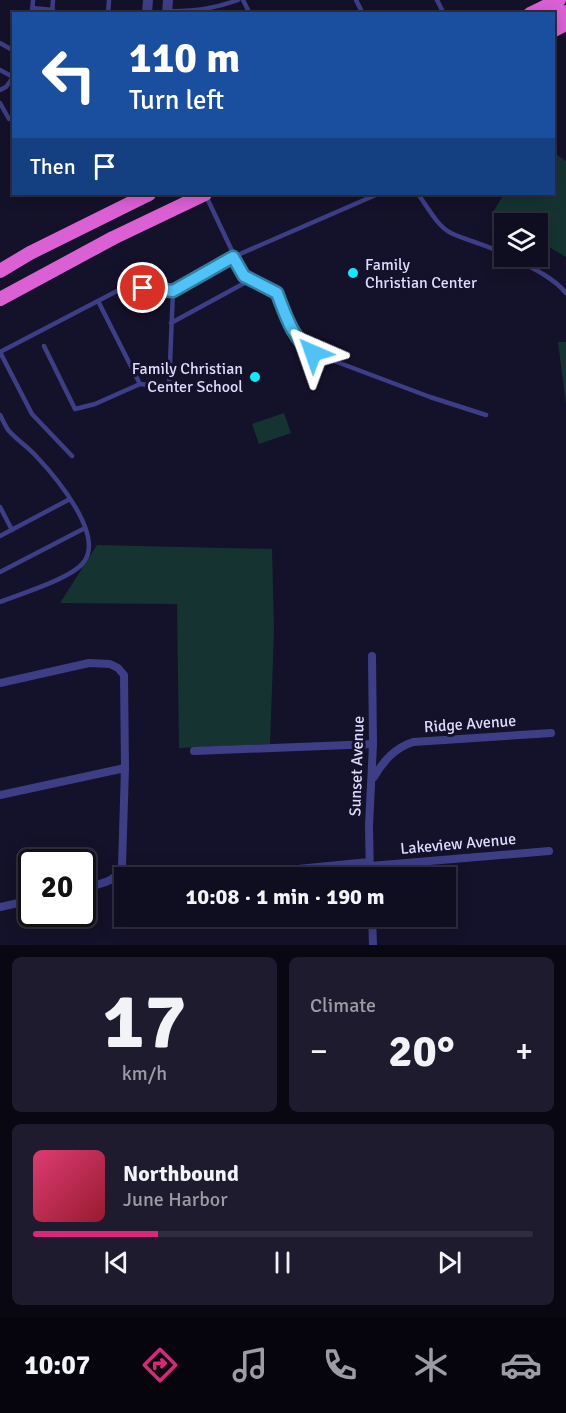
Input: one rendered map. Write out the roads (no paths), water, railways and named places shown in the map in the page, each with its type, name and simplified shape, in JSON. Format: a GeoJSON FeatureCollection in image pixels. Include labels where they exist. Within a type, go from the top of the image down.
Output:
{"type":"FeatureCollection","features":[{"type":"Feature","properties":{"kind":"highway"},"geometry":{"type":"LineString","coordinates":[[534,12],[559,0]]}},
{"type":"Feature","properties":{"kind":"highway"},"geometry":{"type":"LineString","coordinates":[[0,271],[30,253],[146,195]]}},
{"type":"Feature","properties":{"kind":"highway"},"geometry":{"type":"LineString","coordinates":[[0,299],[96,247],[203,195]]}},
{"type":"Feature","properties":{"kind":"street","name":"Sunset Avenue"},"geometry":{"type":"LineString","coordinates":[[369,867],[373,780],[372,656]]}},
{"type":"Feature","properties":{"kind":"street"},"geometry":{"type":"LineString","coordinates":[[0,683],[89,663],[110,664],[124,675],[124,856],[120,873],[112,880],[96,884]]}},
{"type":"Feature","properties":{"kind":"street","name":"Ridge Avenue"},"geometry":{"type":"LineString","coordinates":[[373,780],[380,767],[390,756],[404,745],[413,742],[551,733]]}},
{"type":"Feature","properties":{"kind":"street"},"geometry":{"type":"LineString","coordinates":[[194,751],[373,744]]}},
{"type":"Feature","properties":{"kind":"street"},"geometry":{"type":"LineString","coordinates":[[0,795],[125,768]]}},
{"type":"Feature","properties":{"kind":"street","name":"Lakeview Avenue"},"geometry":{"type":"LineString","coordinates":[[334,867],[549,851]]}},
{"type":"Feature","properties":{"kind":"street"},"geometry":{"type":"LineString","coordinates":[[0,907],[18,903]]}},
{"type":"Feature","properties":{"kind":"street"},"geometry":{"type":"LineString","coordinates":[[372,927],[373,945]]}},
{"type":"Feature","properties":{"kind":"lane"},"geometry":{"type":"LineString","coordinates":[[33,0],[32,11],[52,12],[53,0]]}},
{"type":"Feature","properties":{"kind":"lane"},"geometry":{"type":"LineString","coordinates":[[167,8],[192,12],[217,8],[238,0]]}},
{"type":"Feature","properties":{"kind":"lane"},"geometry":{"type":"LineString","coordinates":[[0,90],[12,78]]}},
{"type":"Feature","properties":{"kind":"lane"},"geometry":{"type":"LineString","coordinates":[[0,103],[9,119]]}},
{"type":"Feature","properties":{"kind":"lane"},"geometry":{"type":"LineString","coordinates":[[205,195],[244,276],[277,293],[294,335],[302,346],[313,353],[430,397],[486,415]]}},
{"type":"Feature","properties":{"kind":"lane"},"geometry":{"type":"LineString","coordinates":[[72,456],[32,414],[0,352],[117,291],[143,288],[173,291],[233,257],[376,195]]}},
{"type":"Feature","properties":{"kind":"lane"},"geometry":{"type":"LineString","coordinates":[[419,195],[436,219],[450,232],[494,249]]}},
{"type":"Feature","properties":{"kind":"lane"},"geometry":{"type":"LineString","coordinates":[[527,267],[561,287],[566,293]]}},
{"type":"Feature","properties":{"kind":"lane"},"geometry":{"type":"LineString","coordinates":[[171,323],[250,280]]}},
{"type":"Feature","properties":{"kind":"lane"},"geometry":{"type":"LineString","coordinates":[[45,346],[75,409],[95,404],[140,384],[169,387],[173,291]]}},
{"type":"Feature","properties":{"kind":"lane"},"geometry":{"type":"LineString","coordinates":[[98,301],[140,384]]}},
{"type":"Feature","properties":{"kind":"lane"},"geometry":{"type":"LineString","coordinates":[[0,415],[9,430],[36,456],[70,499],[85,528],[89,543],[89,552],[83,563],[72,573],[0,602]]}},
{"type":"Feature","properties":{"kind":"lane"},"geometry":{"type":"LineString","coordinates":[[0,536],[70,499]]}},
{"type":"Feature","properties":{"kind":"lane"},"geometry":{"type":"LineString","coordinates":[[0,507],[12,530]]}},
{"type":"Feature","properties":{"kind":"lane"},"geometry":{"type":"LineString","coordinates":[[0,572],[85,528]]}},
{"type":"Feature","properties":{"kind":"place","name":"Family Christian Center"},"geometry":{"type":"Point","coordinates":[353,273]}},
{"type":"Feature","properties":{"kind":"place","name":"Family Christian Center School"},"geometry":{"type":"Point","coordinates":[255,377]}}]}
